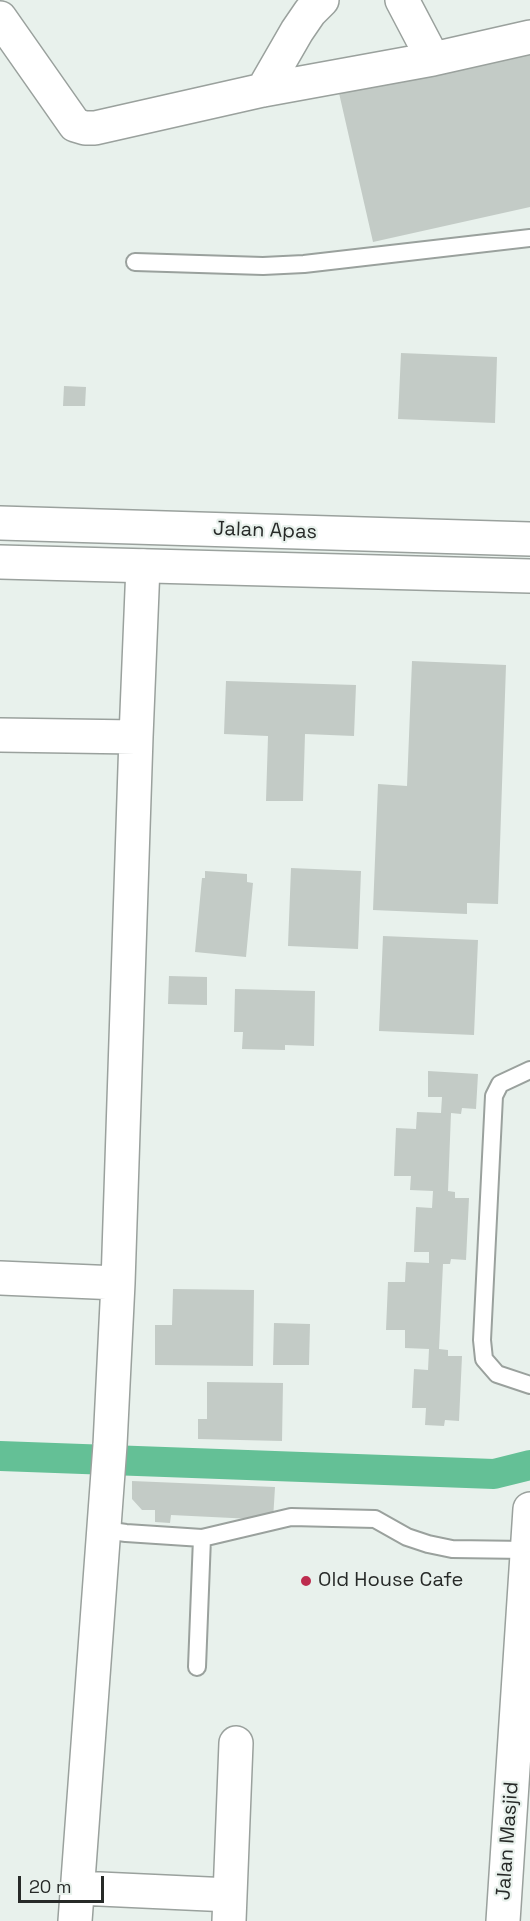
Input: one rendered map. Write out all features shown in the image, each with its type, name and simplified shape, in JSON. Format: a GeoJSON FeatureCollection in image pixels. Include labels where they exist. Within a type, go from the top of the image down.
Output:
{"type":"FeatureCollection","features":[{"type":"Feature","properties":{"kind":"main road"},"geometry":{"type":"LineString","coordinates":[[263,90],[297,31],[321,0]]}},
{"type":"Feature","properties":{"kind":"main road"},"geometry":{"type":"LineString","coordinates":[[402,0],[433,59]]}},
{"type":"Feature","properties":{"kind":"main road"},"geometry":{"type":"LineString","coordinates":[[0,18],[75,125],[85,128],[95,128],[263,90],[433,59],[530,37]]}},
{"type":"Feature","properties":{"kind":"main road","name":"Jalan Apas"},"geometry":{"type":"LineString","coordinates":[[0,523],[530,539]]}},
{"type":"Feature","properties":{"kind":"main road","name":"Jalan Apas"},"geometry":{"type":"LineString","coordinates":[[0,562],[530,576]]}},
{"type":"Feature","properties":{"kind":"main road"},"geometry":{"type":"LineString","coordinates":[[75,1921],[108,1489],[118,1283],[143,566]]}},
{"type":"Feature","properties":{"kind":"main road"},"geometry":{"type":"LineString","coordinates":[[0,735],[136,737]]}},
{"type":"Feature","properties":{"kind":"main road"},"geometry":{"type":"LineString","coordinates":[[0,1278],[118,1283]]}},
{"type":"Feature","properties":{"kind":"main road","name":"Jalan Masjid"},"geometry":{"type":"LineString","coordinates":[[503,1921],[520,1806],[530,1509]]}},
{"type":"Feature","properties":{"kind":"main road"},"geometry":{"type":"LineString","coordinates":[[78,1887],[229,1908],[236,1743]]}},
{"type":"Feature","properties":{"kind":"lane"},"geometry":{"type":"LineString","coordinates":[[135,262],[263,266],[304,264],[530,238]]}},
{"type":"Feature","properties":{"kind":"lane"},"geometry":{"type":"LineString","coordinates":[[530,1070],[500,1083],[494,1096],[482,1340],[484,1359],[497,1374],[530,1384]]}},
{"type":"Feature","properties":{"kind":"lane"},"geometry":{"type":"LineString","coordinates":[[104,1530],[202,1538],[291,1517],[375,1519],[407,1537],[436,1546],[452,1549],[527,1550]]}},
{"type":"Feature","properties":{"kind":"lane"},"geometry":{"type":"LineString","coordinates":[[197,1667],[202,1538]]}},
{"type":"Feature","properties":{"kind":"building"},"geometry":{"type":"Polygon","coordinates":[[[530,50],[530,207],[373,242],[339,93],[530,50]]]}},
{"type":"Feature","properties":{"kind":"building"},"geometry":{"type":"Polygon","coordinates":[[[401,353],[497,357],[495,423],[398,419],[401,353]]]}},
{"type":"Feature","properties":{"kind":"building"},"geometry":{"type":"Polygon","coordinates":[[[64,386],[86,387],[85,406],[63,406],[64,386]]]}},
{"type":"Feature","properties":{"kind":"building"},"geometry":{"type":"Polygon","coordinates":[[[412,661],[506,665],[498,904],[467,903],[467,914],[373,910],[378,784],[407,786],[412,661]]]}},
{"type":"Feature","properties":{"kind":"building"},"geometry":{"type":"Polygon","coordinates":[[[226,681],[356,685],[354,736],[305,734],[303,801],[266,801],[268,736],[224,734],[226,681]]]}},
{"type":"Feature","properties":{"kind":"building"},"geometry":{"type":"Polygon","coordinates":[[[291,868],[361,871],[358,949],[288,946],[291,868]]]}},
{"type":"Feature","properties":{"kind":"building"},"geometry":{"type":"Polygon","coordinates":[[[205,871],[247,874],[247,882],[253,883],[246,957],[195,952],[202,878],[205,878],[205,871]]]}},
{"type":"Feature","properties":{"kind":"building"},"geometry":{"type":"Polygon","coordinates":[[[383,936],[478,940],[474,1035],[379,1031],[383,936]]]}},
{"type":"Feature","properties":{"kind":"building"},"geometry":{"type":"Polygon","coordinates":[[[169,976],[207,977],[207,1005],[168,1004],[169,976]]]}},
{"type":"Feature","properties":{"kind":"building"},"geometry":{"type":"Polygon","coordinates":[[[235,989],[315,991],[314,1046],[285,1045],[285,1050],[242,1049],[243,1032],[234,1032],[235,989]]]}},
{"type":"Feature","properties":{"kind":"building"},"geometry":{"type":"Polygon","coordinates":[[[428,1071],[478,1074],[476,1109],[462,1108],[461,1114],[451,1113],[448,1191],[455,1192],[455,1198],[469,1198],[466,1260],[451,1259],[450,1264],[443,1264],[439,1349],[448,1350],[448,1356],[462,1356],[459,1421],[445,1420],[444,1426],[425,1425],[426,1408],[412,1408],[414,1369],[428,1370],[429,1349],[405,1348],[405,1330],[386,1330],[388,1282],[405,1282],[406,1262],[429,1263],[429,1252],[414,1252],[416,1207],[432,1208],[433,1191],[410,1190],[411,1176],[394,1176],[396,1128],[416,1129],[417,1112],[441,1113],[442,1097],[428,1097],[428,1071]]]}},
{"type":"Feature","properties":{"kind":"building"},"geometry":{"type":"Polygon","coordinates":[[[173,1289],[254,1290],[253,1366],[155,1365],[155,1325],[172,1325],[173,1289]]]}},
{"type":"Feature","properties":{"kind":"building"},"geometry":{"type":"Polygon","coordinates":[[[274,1323],[310,1324],[309,1365],[273,1365],[274,1323]]]}},
{"type":"Feature","properties":{"kind":"building"},"geometry":{"type":"Polygon","coordinates":[[[207,1382],[283,1383],[282,1441],[198,1439],[198,1419],[207,1419],[207,1382]]]}},
{"type":"Feature","properties":{"kind":"building"},"geometry":{"type":"Polygon","coordinates":[[[132,1481],[275,1487],[273,1520],[171,1515],[170,1523],[155,1522],[155,1510],[142,1510],[132,1499],[132,1481]]]}},
{"type":"Feature","properties":{"kind":"waterway"},"geometry":{"type":"LineString","coordinates":[[0,1456],[494,1474],[530,1465]]}},
{"type":"Feature","properties":{"kind":"place","name":"Old House Cafe"},"geometry":{"type":"Point","coordinates":[306,1581]}}]}
